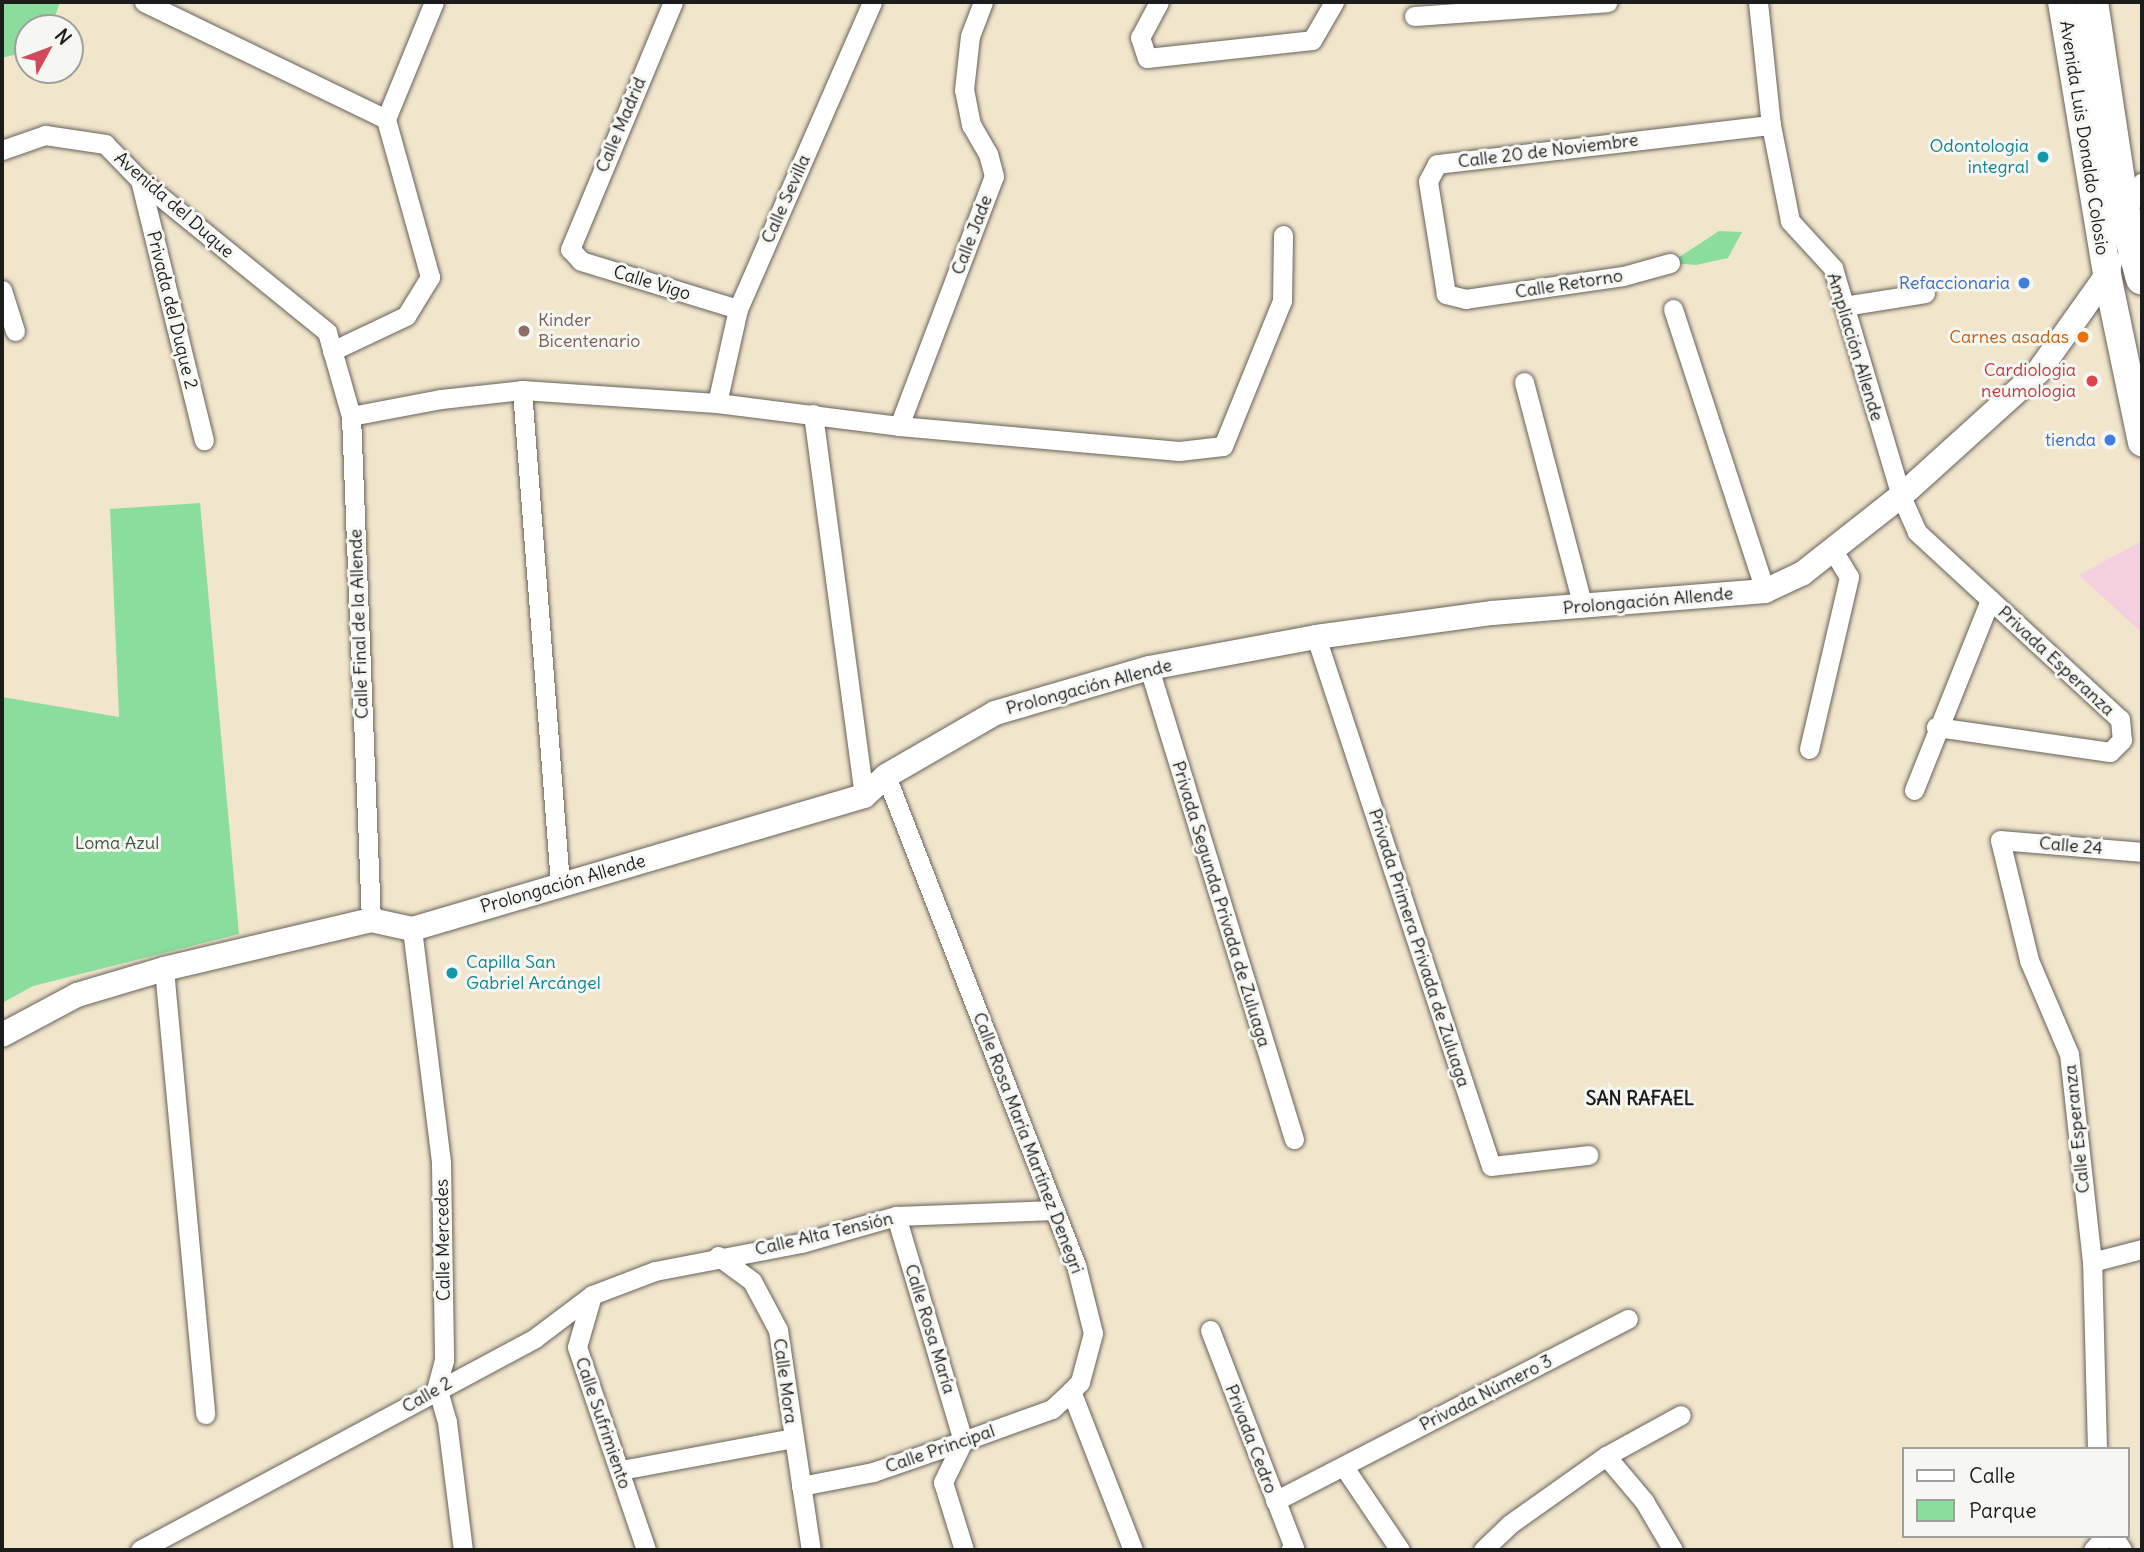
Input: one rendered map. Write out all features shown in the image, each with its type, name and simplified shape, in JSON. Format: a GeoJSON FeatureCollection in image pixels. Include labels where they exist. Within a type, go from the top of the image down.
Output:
{"type":"FeatureCollection","features":[{"type":"Feature","properties":{"kind":"main road","name":"Avenida Luis Donaldo Colosio"},"geometry":{"type":"LineString","coordinates":[[2062,2],[2106,275],[2142,442]]}},
{"type":"Feature","properties":{"kind":"main road","name":"Avenida Luis Donaldo Colosio"},"geometry":{"type":"LineString","coordinates":[[2092,2],[2124,214],[2142,279]]}},
{"type":"Feature","properties":{"kind":"street"},"geometry":{"type":"LineString","coordinates":[[144,2],[180,9],[386,119]]}},
{"type":"Feature","properties":{"kind":"street"},"geometry":{"type":"LineString","coordinates":[[329,342],[406,316],[429,277],[386,119],[434,2]]}},
{"type":"Feature","properties":{"kind":"street","name":"Calle Madrid"},"geometry":{"type":"LineString","coordinates":[[570,249],[673,2]]}},
{"type":"Feature","properties":{"kind":"street","name":"Calle Sevilla"},"geometry":{"type":"LineString","coordinates":[[717,403],[738,309],[872,2]]}},
{"type":"Feature","properties":{"kind":"street","name":"Calle Jade"},"geometry":{"type":"LineString","coordinates":[[899,426],[995,176],[988,154],[971,125],[964,90],[970,36],[983,2]]}},
{"type":"Feature","properties":{"kind":"street"},"geometry":{"type":"LineString","coordinates":[[1159,2],[1140,37],[1147,58],[1312,40],[1334,2]]}},
{"type":"Feature","properties":{"kind":"street"},"geometry":{"type":"LineString","coordinates":[[1415,16],[1607,2]]}},
{"type":"Feature","properties":{"kind":"street","name":"Ampliación Allende"},"geometry":{"type":"LineString","coordinates":[[1758,2],[1771,125],[1790,221],[1833,268],[1900,496]]}},
{"type":"Feature","properties":{"kind":"street","name":"Calle 20 de Noviembre"},"geometry":{"type":"LineString","coordinates":[[1466,299],[1446,294],[1429,181],[1437,164],[1771,125]]}},
{"type":"Feature","properties":{"kind":"street","name":"Avenida del Duque"},"geometry":{"type":"LineString","coordinates":[[2,150],[45,135],[104,144],[140,180],[329,342]]}},
{"type":"Feature","properties":{"kind":"street","name":"Privada del Duque 2"},"geometry":{"type":"LineString","coordinates":[[140,180],[204,440]]}},
{"type":"Feature","properties":{"kind":"street"},"geometry":{"type":"LineString","coordinates":[[2124,214],[2142,182]]}},
{"type":"Feature","properties":{"kind":"street","name":"Prolongación Allende"},"geometry":{"type":"LineString","coordinates":[[2,1035],[77,995],[164,969],[372,920],[412,929],[864,796],[886,776],[995,713],[1149,668],[1316,637],[1492,613],[1765,591],[1803,573],[1833,550],[1900,496],[2038,372],[2106,275],[2124,214]]}},
{"type":"Feature","properties":{"kind":"street"},"geometry":{"type":"LineString","coordinates":[[351,416],[441,398],[522,390],[717,403],[899,426],[1179,451],[1223,446],[1282,301],[1283,235]]}},
{"type":"Feature","properties":{"kind":"street","name":"Calle Vigo"},"geometry":{"type":"LineString","coordinates":[[570,249],[581,261],[738,309]]}},
{"type":"Feature","properties":{"kind":"street","name":"Calle Retorno"},"geometry":{"type":"LineString","coordinates":[[1466,299],[1623,276],[1670,263]]}},
{"type":"Feature","properties":{"kind":"street"},"geometry":{"type":"LineString","coordinates":[[2,290],[15,331]]}},
{"type":"Feature","properties":{"kind":"street"},"geometry":{"type":"LineString","coordinates":[[1844,306],[1925,293]]}},
{"type":"Feature","properties":{"kind":"street"},"geometry":{"type":"LineString","coordinates":[[1673,310],[1765,591]]}},
{"type":"Feature","properties":{"kind":"street","name":"Calle Final de la Allende"},"geometry":{"type":"LineString","coordinates":[[329,342],[351,416],[372,920]]}},
{"type":"Feature","properties":{"kind":"street"},"geometry":{"type":"LineString","coordinates":[[1524,382],[1583,607]]}},
{"type":"Feature","properties":{"kind":"street"},"geometry":{"type":"LineString","coordinates":[[522,390],[560,885]]}},
{"type":"Feature","properties":{"kind":"street"},"geometry":{"type":"LineString","coordinates":[[813,414],[864,796]]}},
{"type":"Feature","properties":{"kind":"street","name":"Privada Esperanza"},"geometry":{"type":"LineString","coordinates":[[1900,496],[1917,532],[2120,719],[2122,740],[2110,752],[1936,727]]}},
{"type":"Feature","properties":{"kind":"street"},"geometry":{"type":"LineString","coordinates":[[1809,749],[1849,578],[1833,550]]}},
{"type":"Feature","properties":{"kind":"street","name":"Privada Esperanza"},"geometry":{"type":"LineString","coordinates":[[1914,790],[1936,727],[1990,600]]}},
{"type":"Feature","properties":{"kind":"street","name":"Privada Primera Privada de Zuluaga"},"geometry":{"type":"LineString","coordinates":[[1316,637],[1491,1166],[1588,1155]]}},
{"type":"Feature","properties":{"kind":"street","name":"Privada Segunda Privada de Zuluaga"},"geometry":{"type":"LineString","coordinates":[[1149,668],[1294,1139]]}},
{"type":"Feature","properties":{"kind":"street","name":"Calle Rosa María Martínez Denegri"},"geometry":{"type":"LineString","coordinates":[[886,776],[1076,1265],[1093,1333],[1080,1382],[1071,1391]]}},
{"type":"Feature","properties":{"kind":"street","name":"Calle 24"},"geometry":{"type":"LineString","coordinates":[[2000,840],[2142,852]]}},
{"type":"Feature","properties":{"kind":"street","name":"Calle Esperanza"},"geometry":{"type":"LineString","coordinates":[[2000,840],[2029,960],[2069,1054],[2092,1262],[2097,1447]]}},
{"type":"Feature","properties":{"kind":"street","name":"Calle Mercedes"},"geometry":{"type":"LineString","coordinates":[[412,929],[442,1163],[444,1360],[437,1387],[447,1423],[463,1550]]}},
{"type":"Feature","properties":{"kind":"street"},"geometry":{"type":"LineString","coordinates":[[164,969],[205,1414]]}},
{"type":"Feature","properties":{"kind":"street","name":"Calle Alta Tensión"},"geometry":{"type":"LineString","coordinates":[[719,1256],[801,1243],[896,1216],[1055,1210]]}},
{"type":"Feature","properties":{"kind":"street","name":"Calle Rosa María"},"geometry":{"type":"LineString","coordinates":[[896,1216],[963,1441]]}},
{"type":"Feature","properties":{"kind":"street"},"geometry":{"type":"LineString","coordinates":[[2092,1262],[2142,1248]]}},
{"type":"Feature","properties":{"kind":"street","name":"Calle 2"},"geometry":{"type":"LineString","coordinates":[[140,1550],[359,1436],[437,1387],[535,1338],[592,1295],[654,1271],[719,1256]]}},
{"type":"Feature","properties":{"kind":"street","name":"Calle Mora"},"geometry":{"type":"LineString","coordinates":[[719,1256],[752,1281],[778,1330],[811,1550]]}},
{"type":"Feature","properties":{"kind":"street","name":"Calle Sufrimiento"},"geometry":{"type":"LineString","coordinates":[[592,1295],[577,1347],[646,1550]]}},
{"type":"Feature","properties":{"kind":"street","name":"Privada Número 3"},"geometry":{"type":"LineString","coordinates":[[1275,1502],[1628,1319]]}},
{"type":"Feature","properties":{"kind":"street","name":"Privada Cedro"},"geometry":{"type":"LineString","coordinates":[[1210,1330],[1292,1549]]}},
{"type":"Feature","properties":{"kind":"street"},"geometry":{"type":"LineString","coordinates":[[1071,1391],[1133,1550]]}},
{"type":"Feature","properties":{"kind":"street","name":"Calle Principal"},"geometry":{"type":"LineString","coordinates":[[801,1486],[873,1472],[963,1441],[1052,1409],[1071,1391]]}},
{"type":"Feature","properties":{"kind":"street"},"geometry":{"type":"LineString","coordinates":[[1483,1550],[1510,1524],[1605,1456],[1681,1415]]}},
{"type":"Feature","properties":{"kind":"street"},"geometry":{"type":"LineString","coordinates":[[621,1470],[794,1438]]}},
{"type":"Feature","properties":{"kind":"street"},"geometry":{"type":"LineString","coordinates":[[963,1441],[943,1482],[964,1550]]}},
{"type":"Feature","properties":{"kind":"street"},"geometry":{"type":"LineString","coordinates":[[1605,1456],[1644,1501],[1673,1550]]}},
{"type":"Feature","properties":{"kind":"street"},"geometry":{"type":"LineString","coordinates":[[1344,1467],[1400,1550]]}},
{"type":"Feature","properties":{"kind":"shaded area"},"geometry":{"type":"Polygon","coordinates":[[[2142,541],[2142,633],[2079,575],[2142,541]]]}},
{"type":"Feature","properties":{"kind":"green space"},"geometry":{"type":"Polygon","coordinates":[[[2,2],[60,2],[56,14],[14,14],[14,55],[2,58],[2,2]]]}},
{"type":"Feature","properties":{"kind":"green space"},"geometry":{"type":"Polygon","coordinates":[[[1719,231],[1742,232],[1728,258],[1696,265],[1670,263],[1719,231]]]}},
{"type":"Feature","properties":{"kind":"green space","name":"Loma Azul"},"geometry":{"type":"Polygon","coordinates":[[[200,503],[239,934],[33,986],[2,1003],[2,697],[119,717],[110,509],[200,503]]]}},
{"type":"Feature","properties":{"kind":"place","name":"Odontologia integral"},"geometry":{"type":"Point","coordinates":[2043,157]}},
{"type":"Feature","properties":{"kind":"place","name":"Refaccionaria"},"geometry":{"type":"Point","coordinates":[2024,283]}},
{"type":"Feature","properties":{"kind":"place","name":"Kinder Bicentenario"},"geometry":{"type":"Point","coordinates":[524,331]}},
{"type":"Feature","properties":{"kind":"place","name":"Carnes asadas"},"geometry":{"type":"Point","coordinates":[2083,337]}},
{"type":"Feature","properties":{"kind":"place","name":"Cardiologia neumologia"},"geometry":{"type":"Point","coordinates":[2092,381]}},
{"type":"Feature","properties":{"kind":"place","name":"tienda"},"geometry":{"type":"Point","coordinates":[2110,440]}},
{"type":"Feature","properties":{"kind":"place","name":"Capilla San Gabriel Arcángel"},"geometry":{"type":"Point","coordinates":[452,973]}},
{"type":"Feature","properties":{"kind":"district","name":"SAN RAFAEL"},"geometry":{"type":"Point","coordinates":[1640,1099]}}]}
